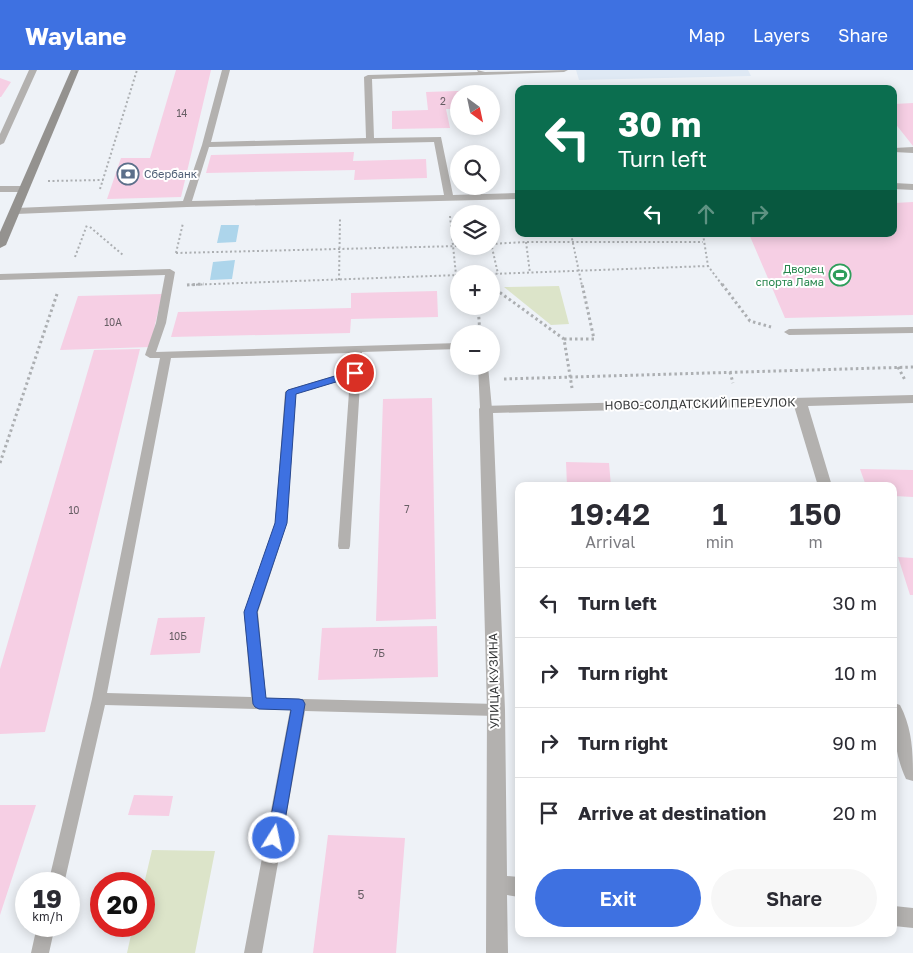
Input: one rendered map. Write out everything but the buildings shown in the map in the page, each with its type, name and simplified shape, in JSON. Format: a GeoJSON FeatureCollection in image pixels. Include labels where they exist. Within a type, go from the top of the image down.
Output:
{"type":"FeatureCollection","features":[{"type":"Feature","properties":{"kind":"main road"},"geometry":{"type":"LineString","coordinates":[[0,245],[75,70]]}},
{"type":"Feature","properties":{"kind":"street","name":"НОВО-СОЛДАТСКИЙ ПЕРЕУЛОК"},"geometry":{"type":"LineString","coordinates":[[486,409],[913,399]]}},
{"type":"Feature","properties":{"kind":"street"},"geometry":{"type":"LineString","coordinates":[[800,402],[824,482]]}},
{"type":"Feature","properties":{"kind":"street","name":"УЛИЦА КУЗИНА"},"geometry":{"type":"LineString","coordinates":[[486,409],[496,710],[497,953]]}},
{"type":"Feature","properties":{"kind":"street"},"geometry":{"type":"LineString","coordinates":[[897,720],[913,773]]}},
{"type":"Feature","properties":{"kind":"street"},"geometry":{"type":"LineString","coordinates":[[497,886],[515,887]]}},
{"type":"Feature","properties":{"kind":"street"},"geometry":{"type":"LineString","coordinates":[[897,916],[913,918]]}},
{"type":"Feature","properties":{"kind":"lane"},"geometry":{"type":"LineString","coordinates":[[0,142],[32,70]]}},
{"type":"Feature","properties":{"kind":"lane"},"geometry":{"type":"LineString","coordinates":[[187,204],[206,145],[226,70]]}},
{"type":"Feature","properties":{"kind":"lane"},"geometry":{"type":"LineString","coordinates":[[370,140],[368,77],[564,70]]}},
{"type":"Feature","properties":{"kind":"lane"},"geometry":{"type":"LineString","coordinates":[[206,145],[438,138],[449,197]]}},
{"type":"Feature","properties":{"kind":"lane"},"geometry":{"type":"LineString","coordinates":[[897,150],[913,150]]}},
{"type":"Feature","properties":{"kind":"lane"},"geometry":{"type":"LineString","coordinates":[[0,189],[26,185]]}},
{"type":"Feature","properties":{"kind":"lane"},"geometry":{"type":"LineString","coordinates":[[897,186],[913,187]]}},
{"type":"Feature","properties":{"kind":"lane"},"geometry":{"type":"LineString","coordinates":[[16,211],[187,204],[515,196]]}},
{"type":"Feature","properties":{"kind":"lane"},"geometry":{"type":"LineString","coordinates":[[0,277],[170,272],[161,323],[150,355],[450,346]]}},
{"type":"Feature","properties":{"kind":"lane"},"geometry":{"type":"LineString","coordinates":[[789,332],[913,330]]}},
{"type":"Feature","properties":{"kind":"lane"},"geometry":{"type":"LineString","coordinates":[[344,546],[356,349]]}},
{"type":"Feature","properties":{"kind":"lane"},"geometry":{"type":"LineString","coordinates":[[59,872],[99,699],[166,355]]}},
{"type":"Feature","properties":{"kind":"lane"},"geometry":{"type":"LineString","coordinates":[[259,704],[251,612],[281,523],[292,392],[355,373]]}},
{"type":"Feature","properties":{"kind":"lane"},"geometry":{"type":"LineString","coordinates":[[484,375],[486,409]]}},
{"type":"Feature","properties":{"kind":"lane"},"geometry":{"type":"LineString","coordinates":[[99,699],[496,710]]}},
{"type":"Feature","properties":{"kind":"lane"},"geometry":{"type":"LineString","coordinates":[[253,953],[299,704]]}},
{"type":"Feature","properties":{"kind":"lane"},"geometry":{"type":"LineString","coordinates":[[40,953],[44,937]]}},
{"type":"Feature","properties":{"kind":"path"},"geometry":{"type":"LineString","coordinates":[[0,463],[63,275],[75,257],[94,208],[137,70]]}},
{"type":"Feature","properties":{"kind":"path"},"geometry":{"type":"LineString","coordinates":[[26,185],[103,180]]}},
{"type":"Feature","properties":{"kind":"path"},"geometry":{"type":"LineString","coordinates":[[339,280],[341,200]]}},
{"type":"Feature","properties":{"kind":"path"},"geometry":{"type":"LineString","coordinates":[[174,262],[187,204]]}},
{"type":"Feature","properties":{"kind":"path"},"geometry":{"type":"LineString","coordinates":[[449,213],[450,221]]}},
{"type":"Feature","properties":{"kind":"path"},"geometry":{"type":"LineString","coordinates":[[87,225],[124,256],[114,256]]}},
{"type":"Feature","properties":{"kind":"path"},"geometry":{"type":"LineString","coordinates":[[500,293],[564,340],[594,339],[572,237]]}},
{"type":"Feature","properties":{"kind":"path"},"geometry":{"type":"LineString","coordinates":[[703,237],[708,266],[750,321],[789,332]]}},
{"type":"Feature","properties":{"kind":"path"},"geometry":{"type":"LineString","coordinates":[[526,242],[530,272]]}},
{"type":"Feature","properties":{"kind":"path"},"geometry":{"type":"LineString","coordinates":[[500,243],[703,242]]}},
{"type":"Feature","properties":{"kind":"path"},"geometry":{"type":"LineString","coordinates":[[167,254],[450,246]]}},
{"type":"Feature","properties":{"kind":"path"},"geometry":{"type":"LineString","coordinates":[[500,274],[708,266]]}},
{"type":"Feature","properties":{"kind":"path"},"geometry":{"type":"LineString","coordinates":[[178,286],[450,275]]}},
{"type":"Feature","properties":{"kind":"path"},"geometry":{"type":"LineString","coordinates":[[564,340],[576,407]]}},
{"type":"Feature","properties":{"kind":"path"},"geometry":{"type":"LineString","coordinates":[[484,380],[913,367]]}},
{"type":"Feature","properties":{"kind":"shaded area"},"geometry":{"type":"Polygon","coordinates":[[[576,70],[748,70],[751,76],[579,80],[576,70]]]}},
{"type":"Feature","properties":{"kind":"green space"},"geometry":{"type":"Polygon","coordinates":[[[559,286],[569,324],[551,325],[504,287],[559,286]]]}},
{"type":"Feature","properties":{"kind":"green space"},"geometry":{"type":"Polygon","coordinates":[[[152,850],[215,851],[195,953],[127,953],[131,937],[155,937],[155,872],[147,872],[152,850]]]}},
{"type":"Feature","properties":{"kind":"water"},"geometry":{"type":"Polygon","coordinates":[[[221,225],[239,225],[236,242],[217,243],[221,225]]]}},
{"type":"Feature","properties":{"kind":"water"},"geometry":{"type":"Polygon","coordinates":[[[235,260],[232,279],[210,280],[213,262],[235,260]]]}},
{"type":"Feature","properties":{"kind":"place","name":"Сбербанк"},"geometry":{"type":"Point","coordinates":[128,174]}},
{"type":"Feature","properties":{"kind":"place","name":"Дворец спорта Лама"},"geometry":{"type":"Point","coordinates":[840,275]}},
{"type":"Feature","properties":{"kind":"route"},"geometry":{"type":"LineString","coordinates":[[274,838],[299,704],[259,704],[251,612],[281,523],[292,392],[355,373]]}}]}
